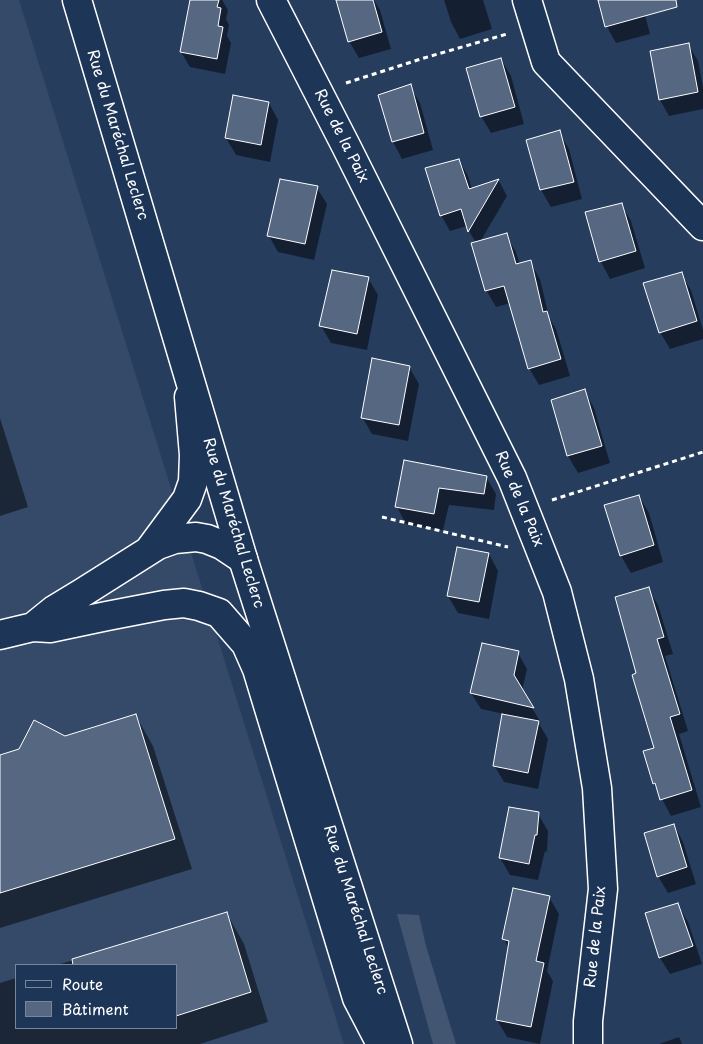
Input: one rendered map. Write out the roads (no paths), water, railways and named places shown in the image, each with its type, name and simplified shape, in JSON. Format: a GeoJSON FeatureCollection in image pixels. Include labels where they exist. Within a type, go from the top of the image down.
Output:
{"type":"FeatureCollection","features":[{"type":"Feature","properties":{"kind":"street","name":"Rue du Maréchal Leclerc"},"geometry":{"type":"LineString","coordinates":[[77,0],[243,558],[398,1044]]}},
{"type":"Feature","properties":{"kind":"street","name":"Rue de la Paix"},"geometry":{"type":"LineString","coordinates":[[271,0],[512,478],[557,592],[579,679],[597,788],[602,889],[588,1021],[588,1044]]}},
{"type":"Feature","properties":{"kind":"street"},"geometry":{"type":"LineString","coordinates":[[527,0],[546,62],[703,226]]}},
{"type":"Feature","properties":{"kind":"street"},"geometry":{"type":"LineString","coordinates":[[147,552],[187,499],[193,482],[194,455],[189,400],[190,378]]}},
{"type":"Feature","properties":{"kind":"street"},"geometry":{"type":"LineString","coordinates":[[32,627],[54,610],[158,545],[175,538],[196,537],[207,539],[222,545],[243,558]]}},
{"type":"Feature","properties":{"kind":"street"},"geometry":{"type":"LineString","coordinates":[[0,635],[32,627],[50,628],[184,603],[219,614],[246,644],[257,669],[357,998],[381,1044]]}}]}
